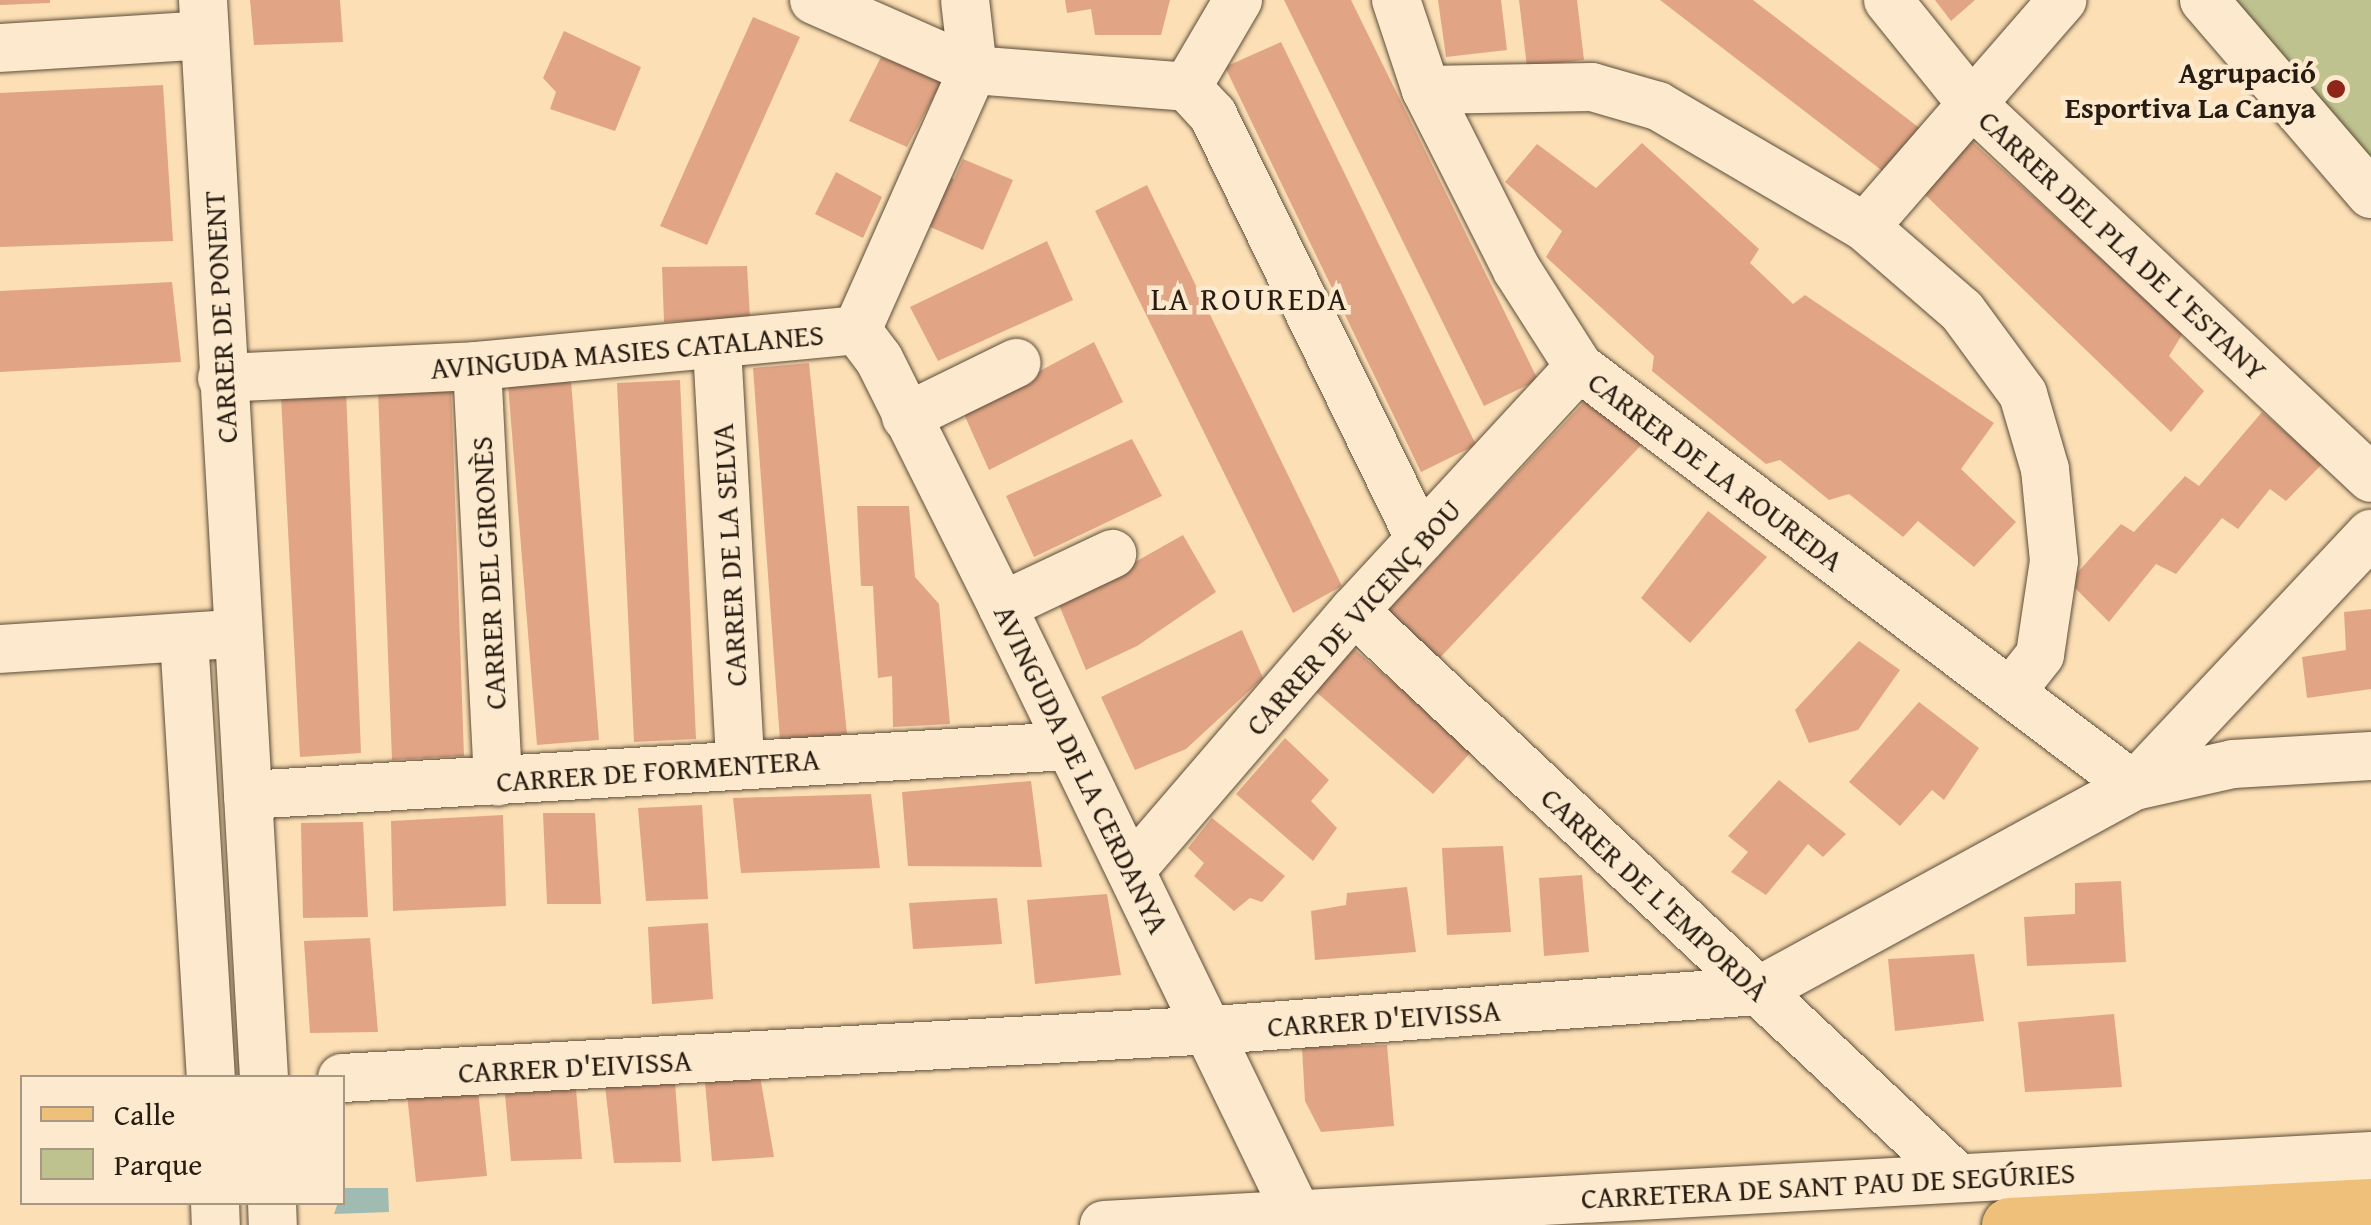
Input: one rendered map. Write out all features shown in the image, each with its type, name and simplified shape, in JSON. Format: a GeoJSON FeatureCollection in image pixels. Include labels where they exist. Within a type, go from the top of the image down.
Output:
{"type":"FeatureCollection","features":[{"type":"Feature","properties":{"kind":"main road"},"geometry":{"type":"LineString","coordinates":[[2009,1225],[2302,1217],[2371,1206]]}},
{"type":"Feature","properties":{"kind":"street"},"geometry":{"type":"LineString","coordinates":[[814,0],[973,70],[1188,87],[1212,115],[1420,539]]}},
{"type":"Feature","properties":{"kind":"street","name":"AVINGUDA MASIES CATALANES"},"geometry":{"type":"LineString","coordinates":[[222,378],[477,366],[717,347],[857,330],[973,70],[966,0]]}},
{"type":"Feature","properties":{"kind":"street"},"geometry":{"type":"LineString","coordinates":[[1188,87],[1238,0]]}},
{"type":"Feature","properties":{"kind":"street","name":"CARRER DE LA ROUREDA"},"geometry":{"type":"LineString","coordinates":[[1396,0],[1426,90],[1518,270],[1578,367],[2134,786]]}},
{"type":"Feature","properties":{"kind":"street","name":"CARRER DEL PLA DE L'ESTANY"},"geometry":{"type":"LineString","coordinates":[[1888,0],[1971,103],[2371,478]]}},
{"type":"Feature","properties":{"kind":"street"},"geometry":{"type":"LineString","coordinates":[[1866,227],[2062,0]]}},
{"type":"Feature","properties":{"kind":"street"},"geometry":{"type":"LineString","coordinates":[[2204,0],[2371,194]]}},
{"type":"Feature","properties":{"kind":"street"},"geometry":{"type":"LineString","coordinates":[[0,48],[204,18]]}},
{"type":"Feature","properties":{"kind":"street","name":"CARRER DE PONENT"},"geometry":{"type":"LineString","coordinates":[[204,18],[264,1075]]}},
{"type":"Feature","properties":{"kind":"street"},"geometry":{"type":"LineString","coordinates":[[1426,90],[1592,87],[1658,106],[1866,227],[1962,311],[2023,394],[2044,469],[2054,561],[2040,655],[2010,693]]}},
{"type":"Feature","properties":{"kind":"street","name":"AVINGUDA DE LA CERDANYA"},"geometry":{"type":"LineString","coordinates":[[857,330],[906,416],[1213,1030],[1296,1214]]}},
{"type":"Feature","properties":{"kind":"street","name":"CARRER DE LA SELVA"},"geometry":{"type":"LineString","coordinates":[[717,347],[740,763]]}},
{"type":"Feature","properties":{"kind":"street"},"geometry":{"type":"LineString","coordinates":[[906,416],[1016,363]]}},
{"type":"Feature","properties":{"kind":"street","name":"CARRER DEL GIRONÈS"},"geometry":{"type":"LineString","coordinates":[[477,366],[498,781]]}},
{"type":"Feature","properties":{"kind":"street","name":"CARRER DE VICENÇ BOU"},"geometry":{"type":"LineString","coordinates":[[1131,870],[1354,611],[1578,367]]}},
{"type":"Feature","properties":{"kind":"street"},"geometry":{"type":"LineString","coordinates":[[2134,786],[2371,534]]}},
{"type":"Feature","properties":{"kind":"street"},"geometry":{"type":"LineString","coordinates":[[1002,606],[1112,554]]}},
{"type":"Feature","properties":{"kind":"street","name":"CARRER DE L'EMPORDÀ"},"geometry":{"type":"LineString","coordinates":[[1354,611],[1957,1177]]}},
{"type":"Feature","properties":{"kind":"street"},"geometry":{"type":"LineString","coordinates":[[0,649],[239,633]]}},
{"type":"Feature","properties":{"kind":"street"},"geometry":{"type":"LineString","coordinates":[[184,638],[211,1075]]}},
{"type":"Feature","properties":{"kind":"street","name":"CARRER DE FORMENTERA"},"geometry":{"type":"LineString","coordinates":[[248,795],[1068,746]]}},
{"type":"Feature","properties":{"kind":"street","name":"CARRER D'EIVISSA"},"geometry":{"type":"LineString","coordinates":[[345,1078],[1213,1030],[1758,992],[2134,786],[2232,764],[2371,756]]}},
{"type":"Feature","properties":{"kind":"street","name":"CARRETERA DE SANT PAU DE SEGÚRIES"},"geometry":{"type":"LineString","coordinates":[[1104,1225],[2371,1156]]}},
{"type":"Feature","properties":{"kind":"green space","name":"Agrupació Esportiva La Canya"},"geometry":{"type":"Polygon","coordinates":[[[2230,0],[2371,0],[2371,179],[2230,0]]]}},
{"type":"Feature","properties":{"kind":"water"},"geometry":{"type":"Polygon","coordinates":[[[345,1188],[388,1188],[389,1212],[334,1214],[337,1205],[345,1205],[345,1188]]]}},
{"type":"Feature","properties":{"kind":"building"},"geometry":{"type":"Polygon","coordinates":[[[0,0],[50,0],[50,3],[0,5],[0,0]]]}},
{"type":"Feature","properties":{"kind":"building"},"geometry":{"type":"Polygon","coordinates":[[[250,0],[340,0],[343,42],[254,45],[250,0]]]}},
{"type":"Feature","properties":{"kind":"building"},"geometry":{"type":"Polygon","coordinates":[[[1065,0],[1170,0],[1161,35],[1095,35],[1091,9],[1067,13],[1065,0]]]}},
{"type":"Feature","properties":{"kind":"building"},"geometry":{"type":"Polygon","coordinates":[[[1284,0],[1351,0],[1538,380],[1484,406],[1284,0]]]}},
{"type":"Feature","properties":{"kind":"building"},"geometry":{"type":"Polygon","coordinates":[[[1438,0],[1501,0],[1507,50],[1446,57],[1438,0]]]}},
{"type":"Feature","properties":{"kind":"building"},"geometry":{"type":"Polygon","coordinates":[[[1519,0],[1577,0],[1584,60],[1527,67],[1519,0]]]}},
{"type":"Feature","properties":{"kind":"building"},"geometry":{"type":"Polygon","coordinates":[[[1660,0],[1753,0],[1926,133],[1889,176],[1660,0]]]}},
{"type":"Feature","properties":{"kind":"building"},"geometry":{"type":"Polygon","coordinates":[[[1935,0],[1975,0],[1951,21],[1935,0]]]}},
{"type":"Feature","properties":{"kind":"building"},"geometry":{"type":"Polygon","coordinates":[[[753,17],[800,37],[707,245],[660,226],[753,17]]]}},
{"type":"Feature","properties":{"kind":"building"},"geometry":{"type":"Polygon","coordinates":[[[564,31],[641,67],[615,131],[550,109],[556,92],[543,78],[564,31]]]}},
{"type":"Feature","properties":{"kind":"building"},"geometry":{"type":"Polygon","coordinates":[[[1281,42],[1476,445],[1421,472],[1225,67],[1281,42]]]}},
{"type":"Feature","properties":{"kind":"building"},"geometry":{"type":"Polygon","coordinates":[[[881,57],[942,81],[907,147],[849,121],[881,57]]]}},
{"type":"Feature","properties":{"kind":"building"},"geometry":{"type":"Polygon","coordinates":[[[163,85],[173,241],[0,247],[0,93],[163,85]]]}},
{"type":"Feature","properties":{"kind":"building"},"geometry":{"type":"Polygon","coordinates":[[[1965,135],[2183,333],[2169,356],[2204,391],[2171,432],[1916,186],[1965,135]]]}},
{"type":"Feature","properties":{"kind":"building"},"geometry":{"type":"Polygon","coordinates":[[[1642,143],[1759,249],[1750,263],[1793,304],[1805,295],[1994,423],[1961,469],[2016,522],[1974,567],[1918,521],[1903,537],[1849,494],[1829,500],[1780,460],[1766,464],[1652,371],[1654,356],[1546,257],[1562,231],[1505,182],[1537,144],[1596,188],[1642,143]]]}},
{"type":"Feature","properties":{"kind":"building"},"geometry":{"type":"Polygon","coordinates":[[[963,159],[1013,180],[983,250],[928,226],[942,174],[954,179],[963,159]]]}},
{"type":"Feature","properties":{"kind":"building"},"geometry":{"type":"Polygon","coordinates":[[[836,172],[882,197],[863,238],[815,214],[836,172]]]}},
{"type":"Feature","properties":{"kind":"building"},"geometry":{"type":"Polygon","coordinates":[[[1147,185],[1342,586],[1293,613],[1095,211],[1147,185]]]}},
{"type":"Feature","properties":{"kind":"building"},"geometry":{"type":"Polygon","coordinates":[[[1047,241],[1073,300],[938,361],[910,307],[1047,241]]]}},
{"type":"Feature","properties":{"kind":"building"},"geometry":{"type":"Polygon","coordinates":[[[747,266],[750,318],[664,322],[662,267],[747,266]]]}},
{"type":"Feature","properties":{"kind":"building"},"geometry":{"type":"Polygon","coordinates":[[[172,282],[181,362],[0,372],[0,291],[172,282]]]}},
{"type":"Feature","properties":{"kind":"building"},"geometry":{"type":"Polygon","coordinates":[[[1094,342],[1123,402],[989,470],[963,412],[1094,342]]]}},
{"type":"Feature","properties":{"kind":"building"},"geometry":{"type":"Polygon","coordinates":[[[809,363],[847,734],[780,741],[753,368],[809,363]]]}},
{"type":"Feature","properties":{"kind":"building"},"geometry":{"type":"Polygon","coordinates":[[[571,380],[599,740],[537,745],[508,384],[571,380]]]}},
{"type":"Feature","properties":{"kind":"building"},"geometry":{"type":"Polygon","coordinates":[[[680,380],[696,739],[634,742],[617,383],[680,380]]]}},
{"type":"Feature","properties":{"kind":"building"},"geometry":{"type":"Polygon","coordinates":[[[451,383],[464,756],[392,760],[378,391],[451,383]]]}},
{"type":"Feature","properties":{"kind":"building"},"geometry":{"type":"Polygon","coordinates":[[[346,390],[361,753],[300,757],[281,397],[346,390]]]}},
{"type":"Feature","properties":{"kind":"building"},"geometry":{"type":"Polygon","coordinates":[[[1590,396],[1644,442],[1435,663],[1383,615],[1590,396]]]}},
{"type":"Feature","properties":{"kind":"building"},"geometry":{"type":"Polygon","coordinates":[[[2262,412],[2322,464],[2286,501],[2270,489],[2238,529],[2222,518],[2176,574],[2156,564],[2109,622],[2069,582],[2121,524],[2134,532],[2185,476],[2199,486],[2262,412]]]}},
{"type":"Feature","properties":{"kind":"building"},"geometry":{"type":"Polygon","coordinates":[[[1132,439],[1162,496],[1034,557],[1006,496],[1132,439]]]}},
{"type":"Feature","properties":{"kind":"building"},"geometry":{"type":"Polygon","coordinates":[[[857,506],[909,506],[915,577],[939,604],[950,724],[893,727],[892,676],[878,678],[873,586],[861,586],[857,506]]]}},
{"type":"Feature","properties":{"kind":"building"},"geometry":{"type":"Polygon","coordinates":[[[1708,511],[1767,557],[1690,643],[1641,598],[1708,511]]]}},
{"type":"Feature","properties":{"kind":"building"},"geometry":{"type":"Polygon","coordinates":[[[1183,535],[1216,592],[1137,646],[1086,670],[1059,605],[1183,535]]]}},
{"type":"Feature","properties":{"kind":"building"},"geometry":{"type":"Polygon","coordinates":[[[2371,609],[2371,689],[2307,698],[2302,657],[2346,650],[2344,612],[2371,609]]]}},
{"type":"Feature","properties":{"kind":"building"},"geometry":{"type":"Polygon","coordinates":[[[1242,630],[1263,678],[1186,749],[1135,770],[1101,697],[1242,630]]]}},
{"type":"Feature","properties":{"kind":"building"},"geometry":{"type":"Polygon","coordinates":[[[1859,641],[1900,670],[1858,730],[1809,743],[1795,710],[1859,641]]]}},
{"type":"Feature","properties":{"kind":"building"},"geometry":{"type":"Polygon","coordinates":[[[1354,649],[1473,750],[1433,794],[1315,691],[1354,649]]]}},
{"type":"Feature","properties":{"kind":"building"},"geometry":{"type":"Polygon","coordinates":[[[1919,702],[1979,748],[1944,800],[1932,790],[1900,826],[1849,782],[1919,702]]]}},
{"type":"Feature","properties":{"kind":"building"},"geometry":{"type":"Polygon","coordinates":[[[1285,738],[1329,780],[1311,801],[1337,828],[1313,861],[1236,794],[1285,738]]]}},
{"type":"Feature","properties":{"kind":"building"},"geometry":{"type":"Polygon","coordinates":[[[1779,780],[1846,834],[1823,857],[1808,844],[1766,895],[1731,872],[1748,852],[1728,836],[1779,780]]]}},
{"type":"Feature","properties":{"kind":"building"},"geometry":{"type":"Polygon","coordinates":[[[1031,781],[1042,867],[908,866],[902,792],[1031,781]]]}},
{"type":"Feature","properties":{"kind":"building"},"geometry":{"type":"Polygon","coordinates":[[[871,794],[880,868],[741,873],[733,798],[871,794]]]}},
{"type":"Feature","properties":{"kind":"building"},"geometry":{"type":"Polygon","coordinates":[[[702,805],[708,899],[646,901],[638,808],[702,805]]]}},
{"type":"Feature","properties":{"kind":"building"},"geometry":{"type":"Polygon","coordinates":[[[543,813],[595,813],[601,904],[547,904],[543,813]]]}},
{"type":"Feature","properties":{"kind":"building"},"geometry":{"type":"Polygon","coordinates":[[[503,815],[506,906],[393,911],[391,821],[503,815]]]}},
{"type":"Feature","properties":{"kind":"building"},"geometry":{"type":"Polygon","coordinates":[[[1212,818],[1285,876],[1262,902],[1250,898],[1234,911],[1194,876],[1204,863],[1188,848],[1212,818]]]}},
{"type":"Feature","properties":{"kind":"building"},"geometry":{"type":"Polygon","coordinates":[[[363,822],[368,917],[303,918],[301,823],[363,822]]]}},
{"type":"Feature","properties":{"kind":"building"},"geometry":{"type":"Polygon","coordinates":[[[1503,846],[1511,932],[1447,935],[1442,848],[1503,846]]]}},
{"type":"Feature","properties":{"kind":"building"},"geometry":{"type":"Polygon","coordinates":[[[1582,875],[1589,952],[1544,956],[1539,878],[1582,875]]]}},
{"type":"Feature","properties":{"kind":"building"},"geometry":{"type":"Polygon","coordinates":[[[2121,881],[2126,962],[2027,966],[2024,917],[2075,914],[2075,883],[2121,881]]]}},
{"type":"Feature","properties":{"kind":"building"},"geometry":{"type":"Polygon","coordinates":[[[1407,887],[1416,952],[1315,960],[1311,911],[1346,905],[1347,893],[1407,887]]]}},
{"type":"Feature","properties":{"kind":"building"},"geometry":{"type":"Polygon","coordinates":[[[1107,894],[1121,975],[1035,984],[1027,900],[1107,894]]]}},
{"type":"Feature","properties":{"kind":"building"},"geometry":{"type":"Polygon","coordinates":[[[997,898],[1002,944],[913,949],[909,903],[997,898]]]}},
{"type":"Feature","properties":{"kind":"building"},"geometry":{"type":"Polygon","coordinates":[[[708,923],[713,999],[652,1004],[648,927],[708,923]]]}},
{"type":"Feature","properties":{"kind":"building"},"geometry":{"type":"Polygon","coordinates":[[[370,938],[378,1032],[310,1033],[304,941],[370,938]]]}},
{"type":"Feature","properties":{"kind":"building"},"geometry":{"type":"Polygon","coordinates":[[[1974,954],[1984,1021],[1895,1031],[1888,959],[1974,954]]]}},
{"type":"Feature","properties":{"kind":"building"},"geometry":{"type":"Polygon","coordinates":[[[2114,1014],[2122,1087],[2025,1092],[2018,1022],[2114,1014]]]}},
{"type":"Feature","properties":{"kind":"building"},"geometry":{"type":"Polygon","coordinates":[[[1387,1045],[1394,1126],[1321,1132],[1305,1101],[1302,1047],[1387,1045]]]}},
{"type":"Feature","properties":{"kind":"building"},"geometry":{"type":"Polygon","coordinates":[[[760,1076],[774,1157],[712,1161],[705,1082],[760,1076]]]}},
{"type":"Feature","properties":{"kind":"building"},"geometry":{"type":"Polygon","coordinates":[[[675,1083],[681,1162],[614,1163],[605,1086],[675,1083]]]}},
{"type":"Feature","properties":{"kind":"building"},"geometry":{"type":"Polygon","coordinates":[[[576,1089],[582,1159],[511,1161],[505,1094],[576,1089]]]}},
{"type":"Feature","properties":{"kind":"building"},"geometry":{"type":"Polygon","coordinates":[[[478,1090],[487,1176],[416,1182],[407,1094],[478,1090]]]}},
{"type":"Feature","properties":{"kind":"place","name":"Agrupació Esportiva La Canya"},"geometry":{"type":"Point","coordinates":[2336,89]}},
{"type":"Feature","properties":{"kind":"district","name":"LA ROUREDA"},"geometry":{"type":"Point","coordinates":[1250,299]}}]}
